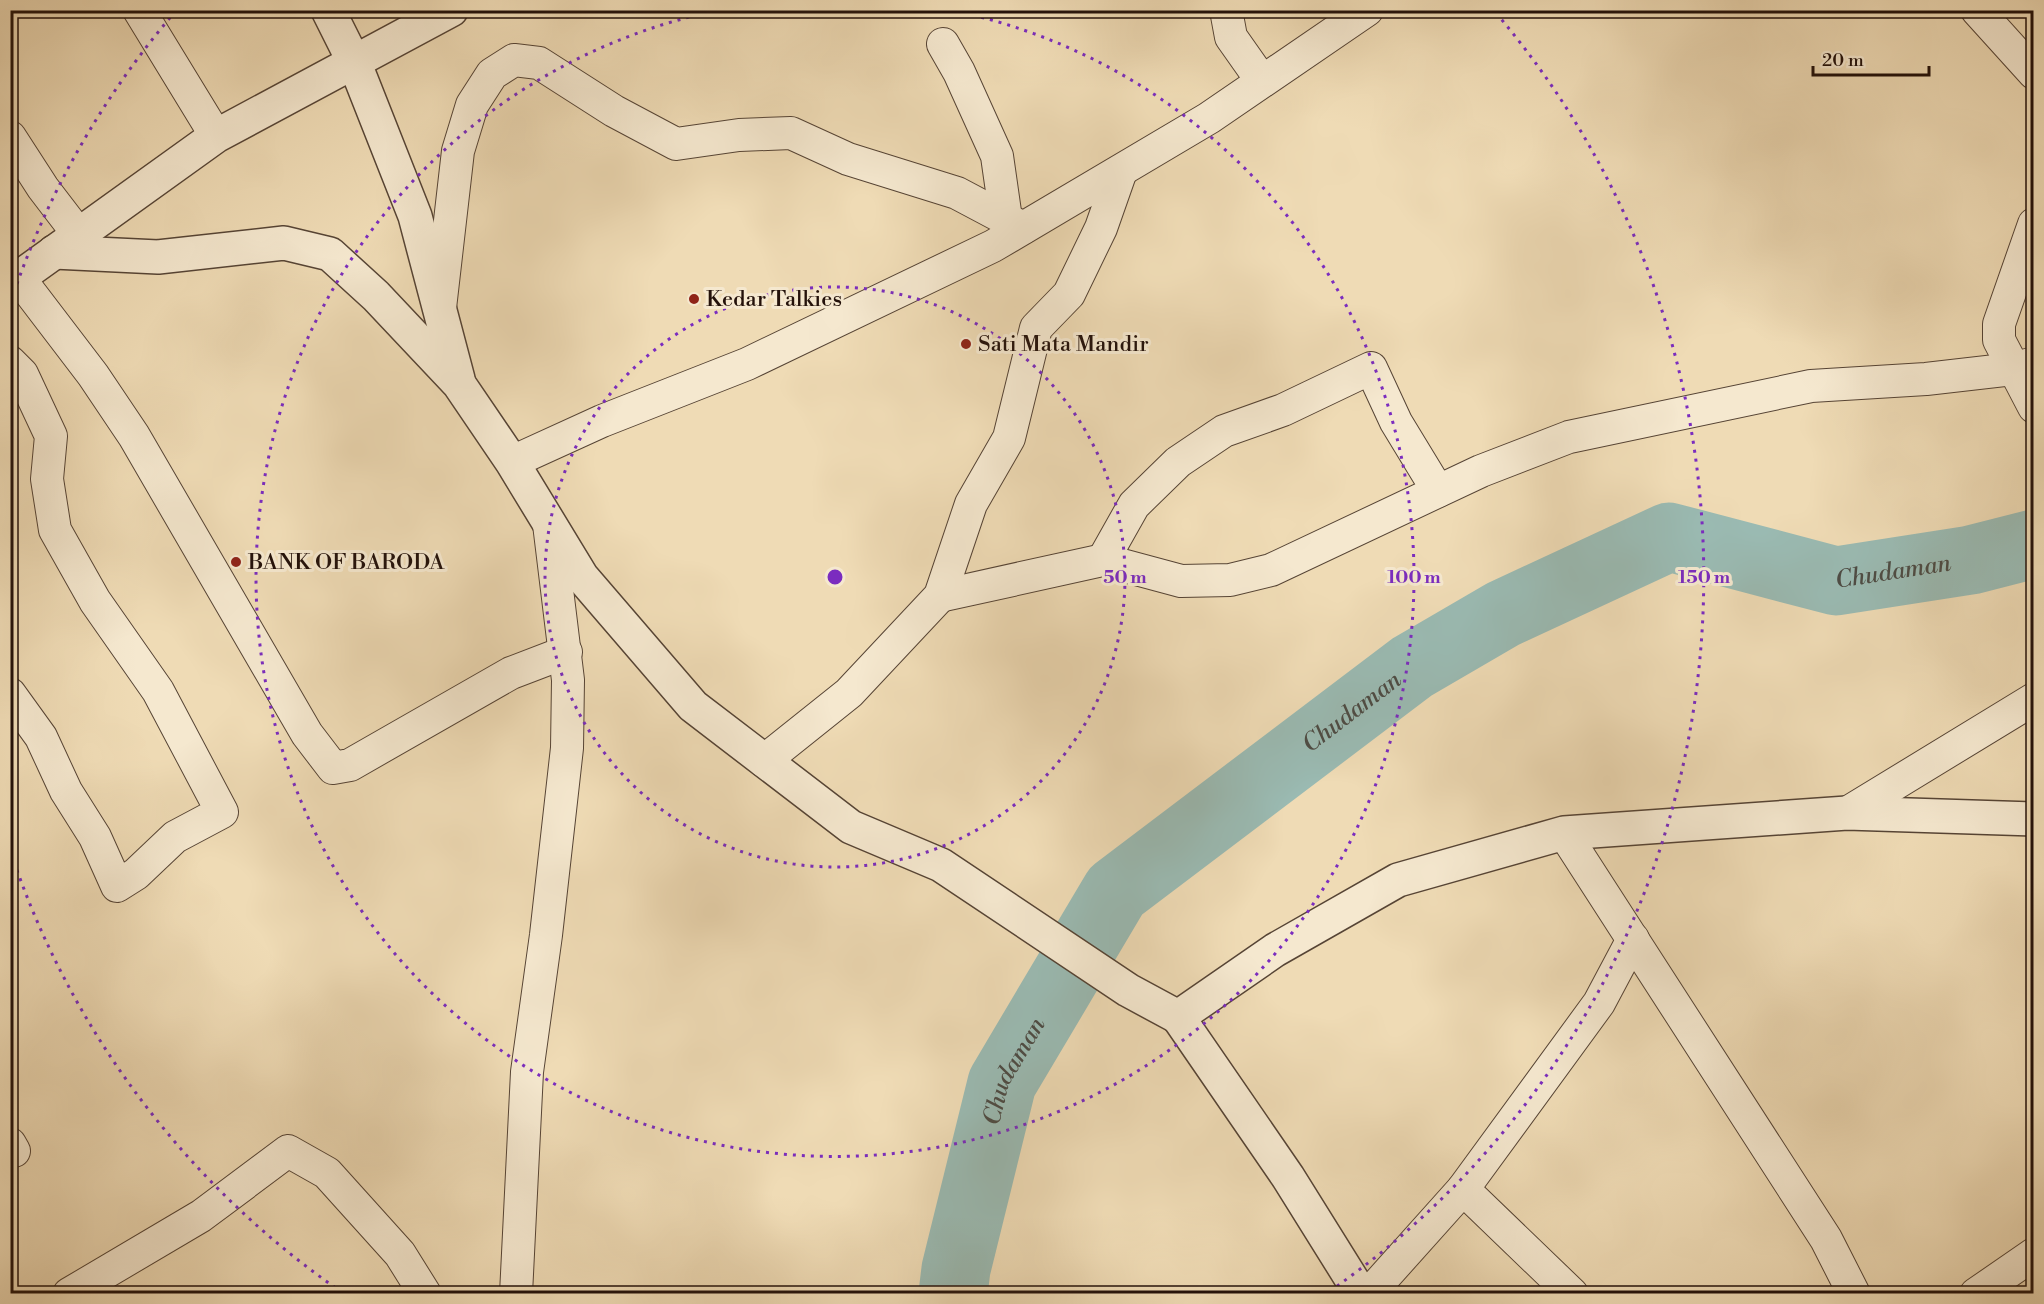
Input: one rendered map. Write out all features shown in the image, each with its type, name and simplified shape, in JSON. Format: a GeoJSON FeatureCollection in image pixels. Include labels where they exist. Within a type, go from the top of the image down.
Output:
{"type":"FeatureCollection","features":[{"type":"Feature","properties":{"kind":"street"},"geometry":{"type":"LineString","coordinates":[[139,10],[216,135]]}},
{"type":"Feature","properties":{"kind":"street"},"geometry":{"type":"LineString","coordinates":[[328,10],[355,64],[416,216],[459,384]]}},
{"type":"Feature","properties":{"kind":"street"},"geometry":{"type":"LineString","coordinates":[[452,10],[355,64],[216,135],[15,281],[93,375],[134,436],[307,734],[333,768],[351,765],[404,732],[511,673],[566,652]]}},
{"type":"Feature","properties":{"kind":"street"},"geometry":{"type":"LineString","coordinates":[[1226,10],[1231,37],[1262,81]]}},
{"type":"Feature","properties":{"kind":"street"},"geometry":{"type":"LineString","coordinates":[[512,462],[602,421],[747,364],[993,246],[1014,224],[1120,171],[1209,118],[1367,10]]}},
{"type":"Feature","properties":{"kind":"street"},"geometry":{"type":"LineString","coordinates":[[1977,10],[2034,73]]}},
{"type":"Feature","properties":{"kind":"street"},"geometry":{"type":"LineString","coordinates":[[943,44],[968,90],[997,156],[1014,224]]}},
{"type":"Feature","properties":{"kind":"street"},"geometry":{"type":"LineString","coordinates":[[440,309],[458,151],[472,105],[492,74],[514,60],[539,63],[614,111],[676,144],[739,135],[791,134],[848,159],[957,193],[1014,224]]}},
{"type":"Feature","properties":{"kind":"street"},"geometry":{"type":"LineString","coordinates":[[10,137],[43,188],[67,244]]}},
{"type":"Feature","properties":{"kind":"street"},"geometry":{"type":"LineString","coordinates":[[764,761],[849,693],[940,596],[971,504],[1009,438],[1036,328],[1069,294],[1101,228],[1120,171]]}},
{"type":"Feature","properties":{"kind":"street"},"geometry":{"type":"LineString","coordinates":[[2027,383],[1999,340],[1999,324],[2034,224]]}},
{"type":"Feature","properties":{"kind":"street"},"geometry":{"type":"LineString","coordinates":[[67,244],[158,257],[284,243],[330,254],[376,296],[459,384],[512,462],[582,577],[693,706],[851,827],[941,865],[1128,990],[1178,1017],[1288,1176],[1361,1293]]}},
{"type":"Feature","properties":{"kind":"street"},"geometry":{"type":"LineString","coordinates":[[10,362],[22,374],[51,436],[46,479],[55,530],[95,601],[158,690],[222,812],[175,837],[136,874],[117,886],[95,837],[66,791],[41,737],[10,694]]}},
{"type":"Feature","properties":{"kind":"street"},"geometry":{"type":"LineString","coordinates":[[1103,560],[1134,506],[1178,462],[1224,431],[1283,410],[1371,368],[1396,422],[1438,491]]}},
{"type":"Feature","properties":{"kind":"street"},"geometry":{"type":"LineString","coordinates":[[940,596],[1103,560],[1181,581],[1230,580],[1271,570],[1438,491],[1569,437],[1811,386],[1926,379],[2027,383]]}},
{"type":"Feature","properties":{"kind":"street"},"geometry":{"type":"LineString","coordinates":[[516,1293],[527,1072],[546,935],[567,748],[566,652],[549,524]]}},
{"type":"Feature","properties":{"kind":"street"},"geometry":{"type":"LineString","coordinates":[[1847,813],[2034,699]]}},
{"type":"Feature","properties":{"kind":"street"},"geometry":{"type":"LineString","coordinates":[[1178,1017],[1275,950],[1398,880],[1564,833],[1847,813],[2034,819]]}},
{"type":"Feature","properties":{"kind":"street"},"geometry":{"type":"LineString","coordinates":[[1564,833],[1826,1239],[1854,1293]]}},
{"type":"Feature","properties":{"kind":"street"},"geometry":{"type":"LineString","coordinates":[[1369,1293],[1463,1189],[1599,1003],[1633,939]]}},
{"type":"Feature","properties":{"kind":"street"},"geometry":{"type":"LineString","coordinates":[[69,1293],[201,1216],[288,1151],[327,1173],[400,1254],[425,1293]]}},
{"type":"Feature","properties":{"kind":"street"},"geometry":{"type":"LineString","coordinates":[[1463,1189],[1572,1293]]}},
{"type":"Feature","properties":{"kind":"street"},"geometry":{"type":"LineString","coordinates":[[1976,1293],[2034,1254]]}},
{"type":"Feature","properties":{"kind":"waterway","name":"Chudaman"},"geometry":{"type":"LineString","coordinates":[[953,1294],[956,1269],[1002,1083],[1116,891],[1412,667],[1503,614],[1669,537],[1836,581],[1971,560],[2034,544]]}},
{"type":"Feature","properties":{"kind":"place","name":"Kedar Talkies"},"geometry":{"type":"Point","coordinates":[694,299]}},
{"type":"Feature","properties":{"kind":"place","name":"Sati Mata Mandir"},"geometry":{"type":"Point","coordinates":[966,344]}},
{"type":"Feature","properties":{"kind":"place","name":"BANK OF BARODA"},"geometry":{"type":"Point","coordinates":[236,562]}}]}
